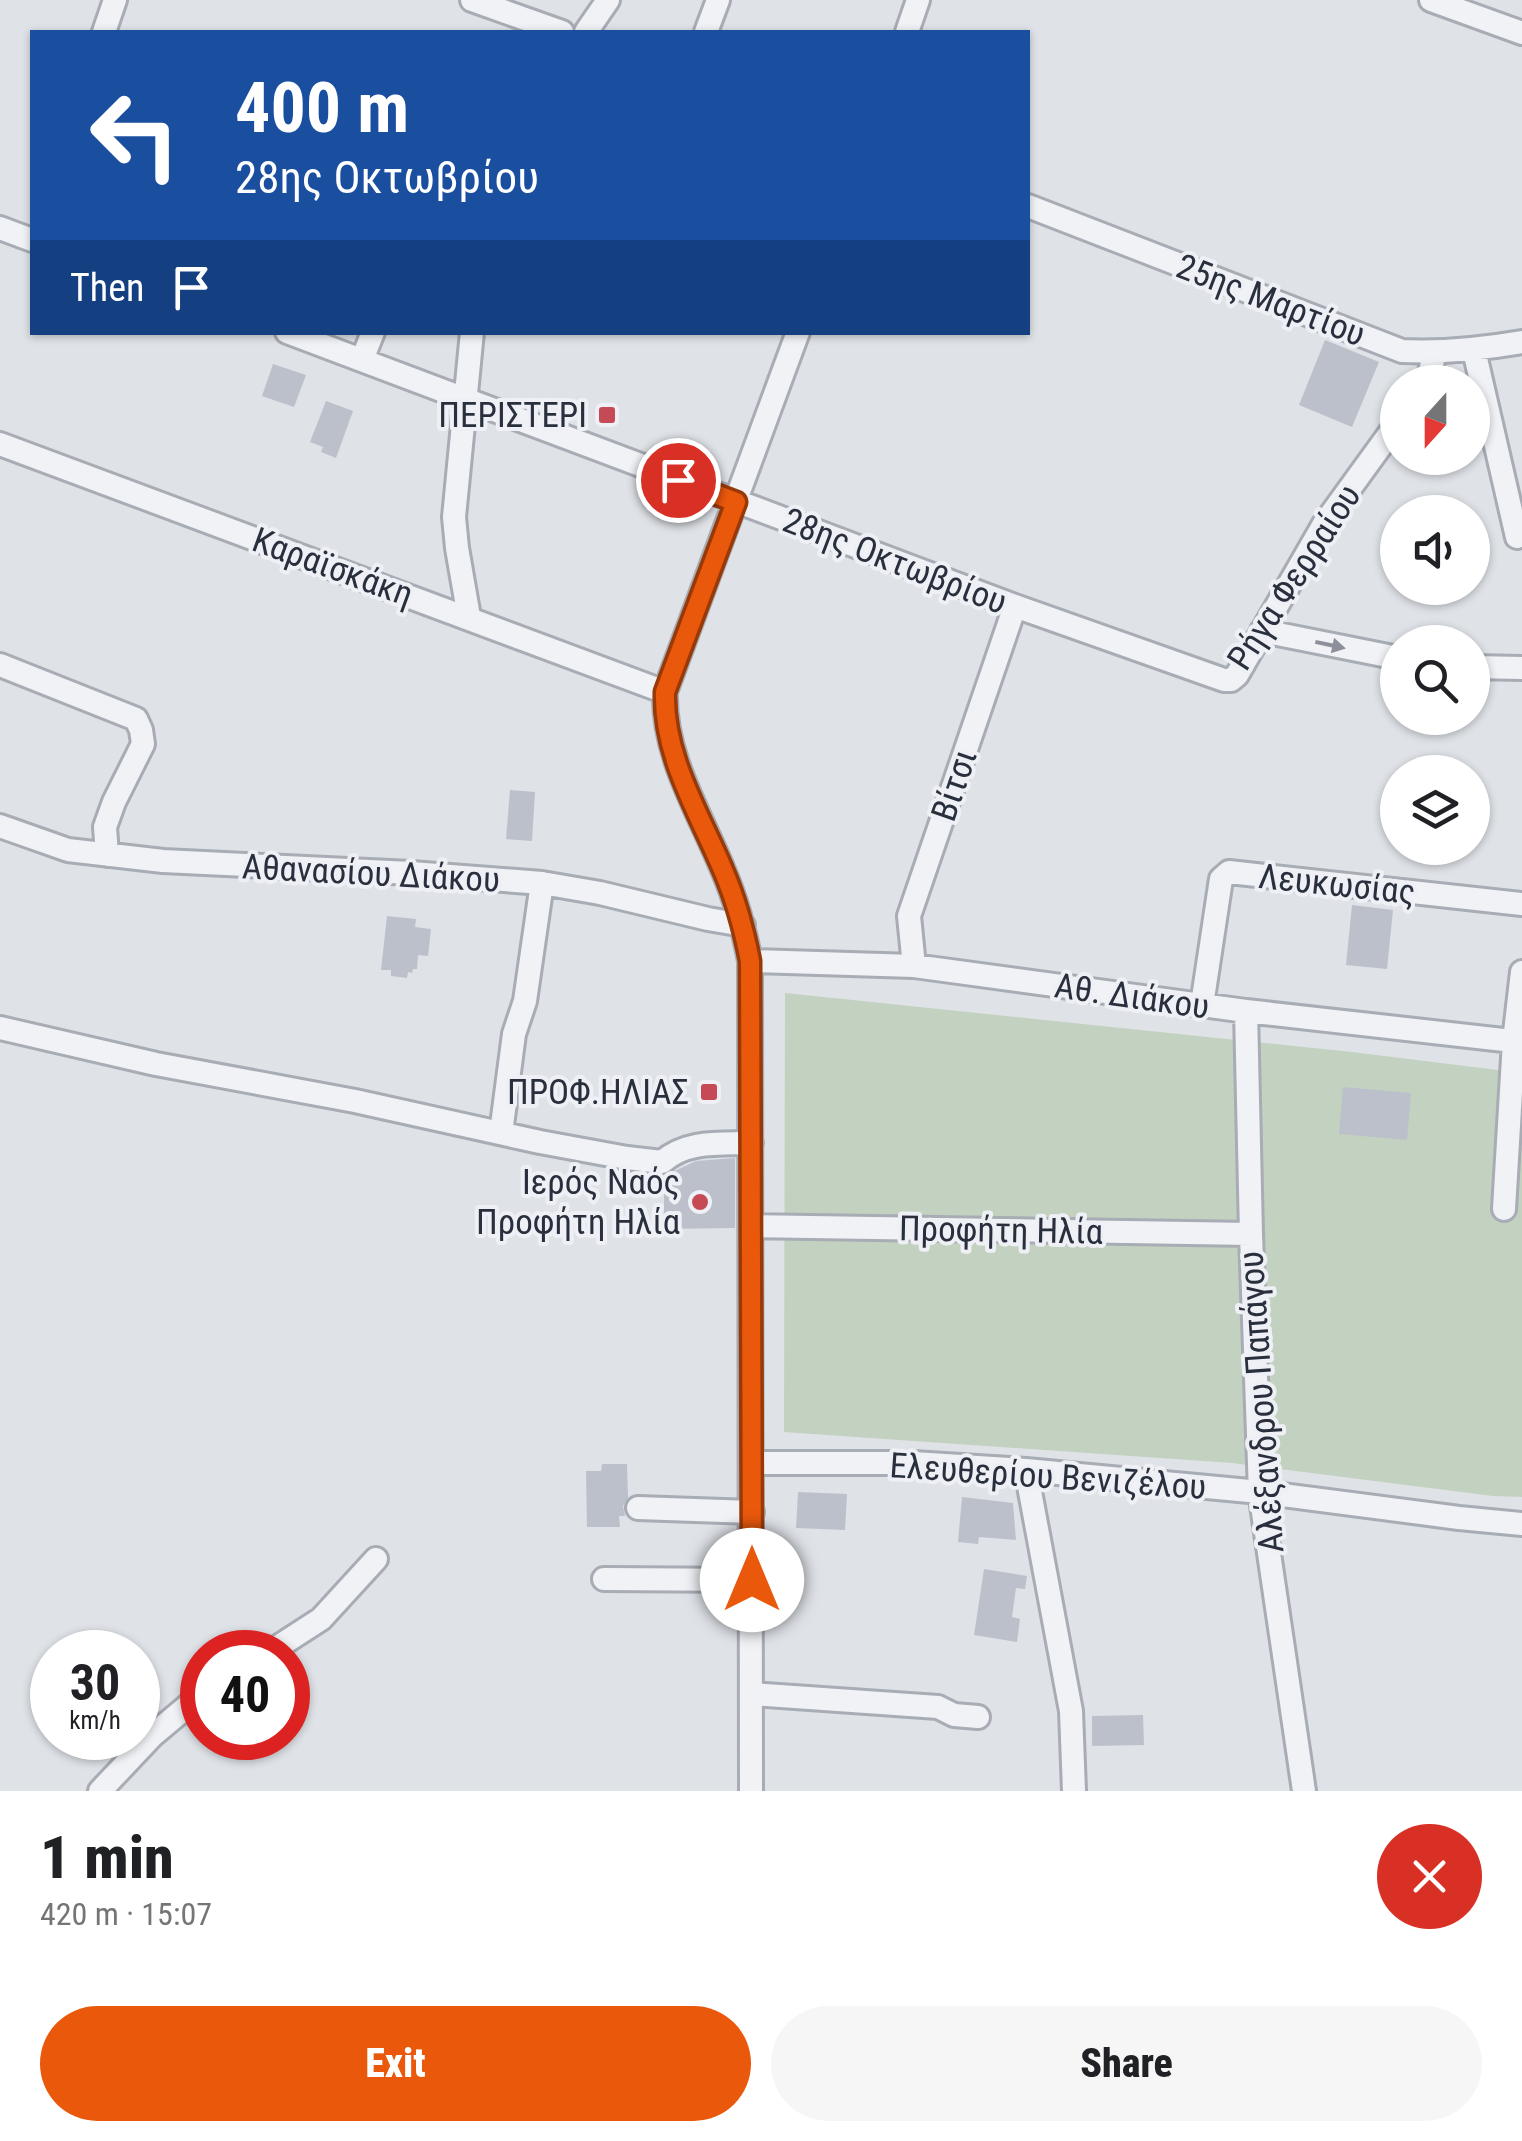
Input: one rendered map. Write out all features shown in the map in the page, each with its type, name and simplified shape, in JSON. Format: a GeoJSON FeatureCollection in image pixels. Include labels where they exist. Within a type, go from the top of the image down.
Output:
{"type":"FeatureCollection","features":[{"type":"Feature","properties":{"kind":"street"},"geometry":{"type":"LineString","coordinates":[[105,30],[116,0]]}},
{"type":"Feature","properties":{"kind":"street"},"geometry":{"type":"LineString","coordinates":[[472,0],[556,30]]}},
{"type":"Feature","properties":{"kind":"street"},"geometry":{"type":"LineString","coordinates":[[587,30],[608,0]]}},
{"type":"Feature","properties":{"kind":"street"},"geometry":{"type":"LineString","coordinates":[[707,30],[718,0]]}},
{"type":"Feature","properties":{"kind":"street"},"geometry":{"type":"LineString","coordinates":[[908,30],[918,0]]}},
{"type":"Feature","properties":{"kind":"street"},"geometry":{"type":"LineString","coordinates":[[1432,0],[1522,33]]}},
{"type":"Feature","properties":{"kind":"street","name":"25ης Μαρτίου"},"geometry":{"type":"LineString","coordinates":[[1030,207],[1402,351],[1435,353],[1522,342]]}},
{"type":"Feature","properties":{"kind":"street"},"geometry":{"type":"LineString","coordinates":[[0,228],[30,239]]}},
{"type":"Feature","properties":{"kind":"street","name":"28ης Οκτωβρίου"},"geometry":{"type":"LineString","coordinates":[[295,335],[1015,606],[1224,680]]}},
{"type":"Feature","properties":{"kind":"street"},"geometry":{"type":"LineString","coordinates":[[362,360],[372,335]]}},
{"type":"Feature","properties":{"kind":"street"},"geometry":{"type":"LineString","coordinates":[[469,618],[454,516],[472,335]]}},
{"type":"Feature","properties":{"kind":"street"},"geometry":{"type":"LineString","coordinates":[[751,1791],[750,961],[743,925],[670,744],[664,712],[665,692],[797,335]]}},
{"type":"Feature","properties":{"kind":"street"},"geometry":{"type":"LineString","coordinates":[[1474,350],[1517,536]]}},
{"type":"Feature","properties":{"kind":"street"},"geometry":{"type":"LineString","coordinates":[[1431,365],[1435,353]]}},
{"type":"Feature","properties":{"kind":"street","name":"Καραϊσκάκη"},"geometry":{"type":"LineString","coordinates":[[0,444],[665,692]]}},
{"type":"Feature","properties":{"kind":"street","name":"Ρήγα Φερραίου"},"geometry":{"type":"LineString","coordinates":[[1224,680],[1237,675],[1324,524],[1380,447]]}},
{"type":"Feature","properties":{"kind":"street","name":"Βίτσι"},"geometry":{"type":"LineString","coordinates":[[914,966],[909,916],[1015,606]]}},
{"type":"Feature","properties":{"kind":"street"},"geometry":{"type":"LineString","coordinates":[[1262,631],[1380,654]]}},
{"type":"Feature","properties":{"kind":"street"},"geometry":{"type":"LineString","coordinates":[[0,664],[136,720],[143,744],[105,828],[107,854]]}},
{"type":"Feature","properties":{"kind":"street"},"geometry":{"type":"LineString","coordinates":[[1490,667],[1522,668]]}},
{"type":"Feature","properties":{"kind":"street","name":"Αθανασίου Διάκου"},"geometry":{"type":"LineString","coordinates":[[0,826],[68,850],[163,861],[542,883],[743,925]]}},
{"type":"Feature","properties":{"kind":"street","name":"Λευκωσίας"},"geometry":{"type":"LineString","coordinates":[[1202,1005],[1221,879],[1230,872],[1522,904]]}},
{"type":"Feature","properties":{"kind":"street"},"geometry":{"type":"LineString","coordinates":[[501,1132],[514,1034],[525,1001],[542,883]]}},
{"type":"Feature","properties":{"kind":"street","name":"Αθ. Διάκου"},"geometry":{"type":"LineString","coordinates":[[750,961],[914,966],[1246,1012],[1518,1042]]}},
{"type":"Feature","properties":{"kind":"street"},"geometry":{"type":"LineString","coordinates":[[1504,1209],[1522,972]]}},
{"type":"Feature","properties":{"kind":"street","name":"Αλέξανδρου Παπάγου"},"geometry":{"type":"LineString","coordinates":[[1246,1012],[1260,1492],[1304,1791]]}},
{"type":"Feature","properties":{"kind":"street"},"geometry":{"type":"LineString","coordinates":[[0,1028],[156,1064],[585,1151],[662,1162],[689,1147],[751,1143]]}},
{"type":"Feature","properties":{"kind":"street","name":"Προφήτη Ηλία"},"geometry":{"type":"LineString","coordinates":[[752,1226],[1250,1234]]}},
{"type":"Feature","properties":{"kind":"street","name":"Ελευθερίου Βενιζέλου"},"geometry":{"type":"LineString","coordinates":[[752,1464],[913,1463],[1026,1470],[1260,1492],[1522,1524]]}},
{"type":"Feature","properties":{"kind":"street"},"geometry":{"type":"LineString","coordinates":[[1026,1470],[1071,1711],[1074,1791]]}},
{"type":"Feature","properties":{"kind":"street"},"geometry":{"type":"LineString","coordinates":[[638,1508],[752,1512]]}},
{"type":"Feature","properties":{"kind":"street"},"geometry":{"type":"LineString","coordinates":[[304,1630],[321,1619],[376,1560]]}},
{"type":"Feature","properties":{"kind":"street"},"geometry":{"type":"LineString","coordinates":[[604,1579],[752,1580]]}},
{"type":"Feature","properties":{"kind":"street"},"geometry":{"type":"LineString","coordinates":[[752,1694],[938,1707],[954,1715],[978,1717]]}},
{"type":"Feature","properties":{"kind":"street"},"geometry":{"type":"LineString","coordinates":[[100,1791],[153,1734],[180,1712]]}},
{"type":"Feature","properties":{"kind":"green space"},"geometry":{"type":"Polygon","coordinates":[[[785,993],[1522,1073],[1522,1497],[1232,1463],[784,1432],[785,993]]]}},
{"type":"Feature","properties":{"kind":"building"},"geometry":{"type":"Polygon","coordinates":[[[1325,340],[1379,362],[1352,427],[1299,405],[1325,340]]]}},
{"type":"Feature","properties":{"kind":"building"},"geometry":{"type":"Polygon","coordinates":[[[273,364],[306,375],[294,407],[262,396],[273,364]]]}},
{"type":"Feature","properties":{"kind":"building"},"geometry":{"type":"Polygon","coordinates":[[[326,401],[353,411],[336,458],[310,442],[326,401]]]}},
{"type":"Feature","properties":{"kind":"building"},"geometry":{"type":"Polygon","coordinates":[[[510,790],[535,792],[532,841],[506,839],[510,790]]]}},
{"type":"Feature","properties":{"kind":"building"},"geometry":{"type":"Polygon","coordinates":[[[1352,905],[1393,910],[1387,969],[1346,965],[1352,905]]]}},
{"type":"Feature","properties":{"kind":"building"},"geometry":{"type":"Polygon","coordinates":[[[387,916],[416,919],[415,927],[431,929],[428,956],[418,955],[417,969],[408,972],[407,978],[381,970],[387,916]]]}},
{"type":"Feature","properties":{"kind":"building"},"geometry":{"type":"Polygon","coordinates":[[[1343,1087],[1411,1093],[1407,1140],[1339,1134],[1343,1087]]]}},
{"type":"Feature","properties":{"kind":"building","name":"Ιερός Ναός Προφήτη Ηλία"},"geometry":{"type":"Polygon","coordinates":[[[735,1158],[735,1228],[664,1229],[664,1176],[696,1161],[735,1158]]]}},
{"type":"Feature","properties":{"kind":"building"},"geometry":{"type":"Polygon","coordinates":[[[602,1464],[627,1464],[628,1498],[623,1506],[625,1516],[619,1516],[620,1527],[587,1527],[586,1471],[601,1471],[602,1464]]]}},
{"type":"Feature","properties":{"kind":"building"},"geometry":{"type":"Polygon","coordinates":[[[798,1492],[847,1494],[845,1530],[796,1528],[798,1492]]]}},
{"type":"Feature","properties":{"kind":"building"},"geometry":{"type":"Polygon","coordinates":[[[962,1497],[1013,1503],[1016,1540],[979,1537],[978,1544],[958,1542],[962,1497]]]}},
{"type":"Feature","properties":{"kind":"building"},"geometry":{"type":"Polygon","coordinates":[[[984,1569],[1027,1576],[1025,1589],[1016,1588],[1012,1617],[1020,1619],[1017,1642],[974,1635],[984,1569]]]}},
{"type":"Feature","properties":{"kind":"building"},"geometry":{"type":"Polygon","coordinates":[[[1143,1715],[1144,1745],[1092,1746],[1092,1716],[1143,1715]]]}},
{"type":"Feature","properties":{"kind":"place","name":"ΠΕΡΙΣΤΕΡΙ"},"geometry":{"type":"Point","coordinates":[607,415]}},
{"type":"Feature","properties":{"kind":"place","name":"ΠΡΟΦ.ΗΛΙΑΣ"},"geometry":{"type":"Point","coordinates":[709,1092]}},
{"type":"Feature","properties":{"kind":"place","name":"Ιερός Ναός Προφήτη Ηλία"},"geometry":{"type":"Point","coordinates":[700,1202]}},
{"type":"Feature","properties":{"kind":"route"},"geometry":{"type":"LineString","coordinates":[[678,480],[736,502],[665,692],[664,712],[670,744],[743,925],[750,961],[752,1580]]}}]}
